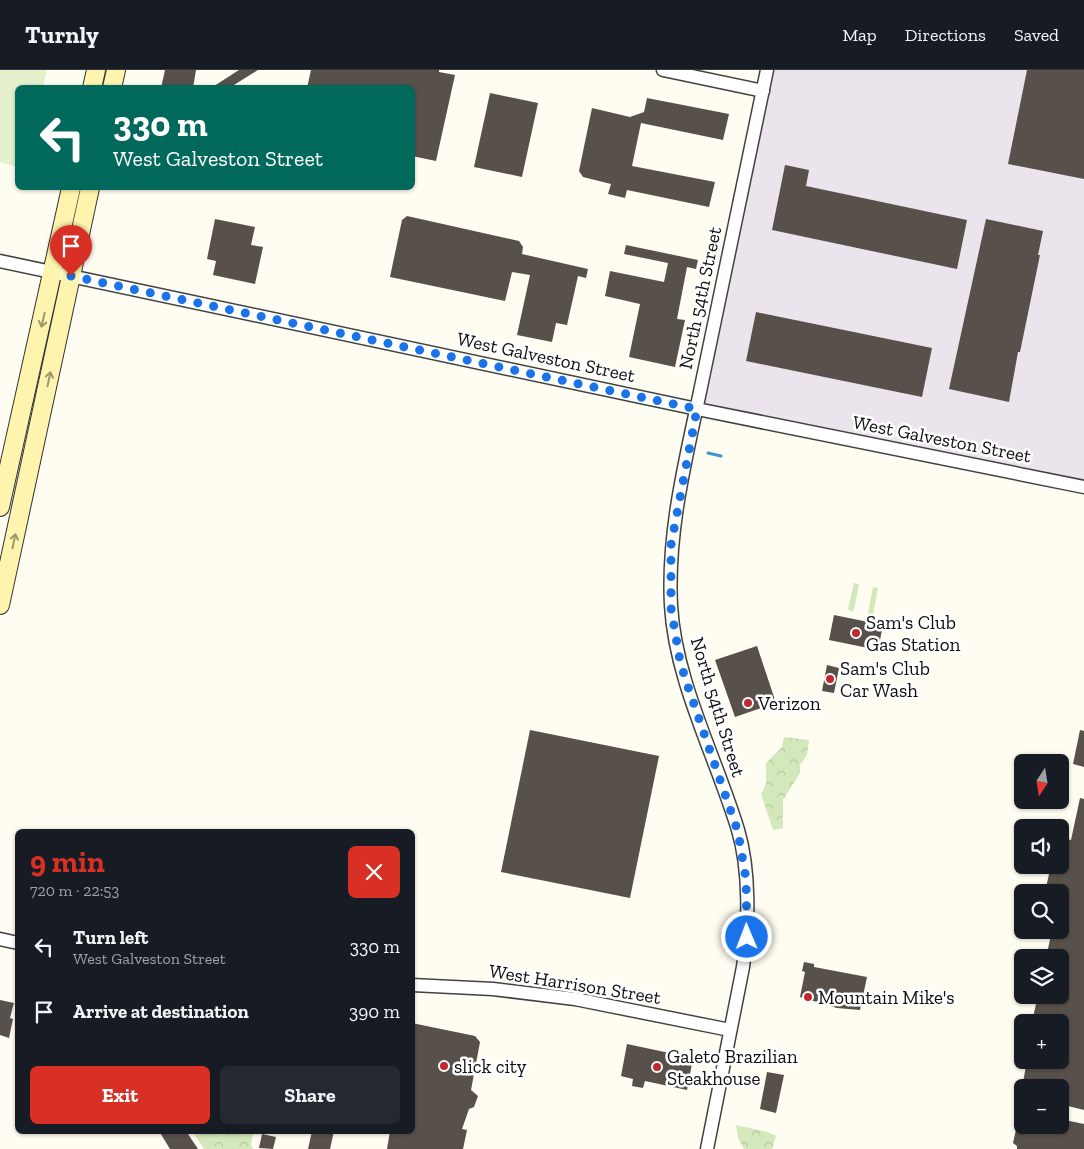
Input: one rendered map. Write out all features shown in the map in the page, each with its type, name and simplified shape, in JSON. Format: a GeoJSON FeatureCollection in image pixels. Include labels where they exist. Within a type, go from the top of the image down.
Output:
{"type":"FeatureCollection","features":[{"type":"Feature","properties":{"kind":"main road"},"geometry":{"type":"LineString","coordinates":[[93,85],[96,70]]}},
{"type":"Feature","properties":{"kind":"main road"},"geometry":{"type":"LineString","coordinates":[[113,85],[116,70]]}},
{"type":"Feature","properties":{"kind":"main road"},"geometry":{"type":"LineString","coordinates":[[0,606],[62,274],[71,190]]}},
{"type":"Feature","properties":{"kind":"main road"},"geometry":{"type":"LineString","coordinates":[[0,507],[62,274],[89,190]]}},
{"type":"Feature","properties":{"kind":"street"},"geometry":{"type":"LineString","coordinates":[[662,70],[762,91]]}},
{"type":"Feature","properties":{"kind":"street","name":"North 54th Street"},"geometry":{"type":"LineString","coordinates":[[707,1149],[747,937],[746,879],[738,832],[680,661],[671,608],[671,545],[767,70]]}},
{"type":"Feature","properties":{"kind":"street","name":"West Galveston Street"},"geometry":{"type":"LineString","coordinates":[[0,261],[697,409],[1084,487]]}},
{"type":"Feature","properties":{"kind":"street"},"geometry":{"type":"LineString","coordinates":[[0,939],[15,942]]}},
{"type":"Feature","properties":{"kind":"street","name":"West Harrison Street"},"geometry":{"type":"LineString","coordinates":[[415,986],[493,989],[575,999],[730,1030]]}},
{"type":"Feature","properties":{"kind":"shaded area"},"geometry":{"type":"Polygon","coordinates":[[[767,70],[1084,70],[1084,487],[697,409],[767,70]]]}},
{"type":"Feature","properties":{"kind":"green space"},"geometry":{"type":"Polygon","coordinates":[[[0,70],[47,70],[43,85],[15,85],[15,166],[0,162],[0,70]]]}},
{"type":"Feature","properties":{"kind":"green space"},"geometry":{"type":"Polygon","coordinates":[[[854,583],[859,584],[854,610],[851,612],[848,609],[854,583]]]}},
{"type":"Feature","properties":{"kind":"green space"},"geometry":{"type":"Polygon","coordinates":[[[873,587],[878,588],[871,616],[868,613],[873,587]]]}},
{"type":"Feature","properties":{"kind":"green space"},"geometry":{"type":"Polygon","coordinates":[[[784,737],[809,740],[807,755],[800,765],[800,773],[783,800],[783,828],[773,830],[761,794],[766,784],[766,763],[782,747],[784,737]]]}},
{"type":"Feature","properties":{"kind":"green space"},"geometry":{"type":"Polygon","coordinates":[[[736,1125],[776,1136],[772,1149],[744,1149],[738,1138],[736,1125]]]}},
{"type":"Feature","properties":{"kind":"green space"},"geometry":{"type":"Polygon","coordinates":[[[194,1134],[253,1134],[251,1145],[253,1149],[204,1149],[194,1134]]]}},
{"type":"Feature","properties":{"kind":"building"},"geometry":{"type":"Polygon","coordinates":[[[165,70],[196,70],[194,85],[162,85],[165,70]]]}},
{"type":"Feature","properties":{"kind":"building"},"geometry":{"type":"Polygon","coordinates":[[[239,70],[258,70],[234,85],[216,85],[239,70]]]}},
{"type":"Feature","properties":{"kind":"building"},"geometry":{"type":"Polygon","coordinates":[[[311,70],[439,70],[439,72],[455,75],[436,161],[415,157],[415,85],[308,85],[311,70]]]}},
{"type":"Feature","properties":{"kind":"building"},"geometry":{"type":"Polygon","coordinates":[[[1027,70],[1084,70],[1084,179],[1008,164],[1027,70]]]}},
{"type":"Feature","properties":{"kind":"building"},"geometry":{"type":"Polygon","coordinates":[[[490,93],[538,103],[522,177],[474,167],[490,93]]]}},
{"type":"Feature","properties":{"kind":"building"},"geometry":{"type":"Polygon","coordinates":[[[647,98],[729,114],[723,140],[641,123],[632,166],[715,182],[709,207],[627,190],[625,198],[608,194],[611,184],[583,177],[579,171],[592,108],[630,117],[644,112],[647,98]]]}},
{"type":"Feature","properties":{"kind":"building"},"geometry":{"type":"Polygon","coordinates":[[[785,165],[809,170],[806,186],[967,220],[957,269],[772,230],[785,165]]]}},
{"type":"Feature","properties":{"kind":"building"},"geometry":{"type":"Polygon","coordinates":[[[407,216],[519,241],[523,247],[522,254],[588,269],[586,278],[578,276],[567,325],[556,323],[552,342],[517,335],[530,275],[512,272],[505,301],[390,277],[402,220],[407,216]]]}},
{"type":"Feature","properties":{"kind":"building"},"geometry":{"type":"Polygon","coordinates":[[[215,219],[255,227],[251,245],[263,247],[255,284],[213,275],[216,261],[207,259],[215,219]]]}},
{"type":"Feature","properties":{"kind":"building"},"geometry":{"type":"Polygon","coordinates":[[[986,219],[1043,231],[1038,255],[1040,255],[1020,352],[1018,352],[1009,402],[949,389],[986,219]]]}},
{"type":"Feature","properties":{"kind":"building"},"geometry":{"type":"Polygon","coordinates":[[[626,245],[698,260],[696,269],[687,267],[677,319],[685,320],[675,367],[629,357],[640,304],[605,296],[610,271],[664,282],[668,263],[624,254],[626,245]]]}},
{"type":"Feature","properties":{"kind":"building"},"geometry":{"type":"Polygon","coordinates":[[[756,312],[932,348],[922,397],[746,361],[756,312]]]}},
{"type":"Feature","properties":{"kind":"building","name":"Sam's Club Gas Station"},"geometry":{"type":"Polygon","coordinates":[[[834,615],[883,625],[878,650],[829,640],[834,615]]]}},
{"type":"Feature","properties":{"kind":"building"},"geometry":{"type":"Polygon","coordinates":[[[757,646],[776,703],[735,717],[715,660],[757,646]]]}},
{"type":"Feature","properties":{"kind":"building","name":"Sam's Club Car Wash"},"geometry":{"type":"Polygon","coordinates":[[[827,665],[839,668],[834,693],[822,691],[827,665]]]}},
{"type":"Feature","properties":{"kind":"building"},"geometry":{"type":"Polygon","coordinates":[[[530,730],[659,756],[630,898],[501,872],[530,730]]]}},
{"type":"Feature","properties":{"kind":"building"},"geometry":{"type":"Polygon","coordinates":[[[1080,730],[1084,731],[1084,767],[1073,764],[1080,730]]]}},
{"type":"Feature","properties":{"kind":"building"},"geometry":{"type":"Polygon","coordinates":[[[1080,798],[1084,799],[1084,1110],[1069,1106],[1069,1079],[1024,1079],[1025,1069],[1069,1069],[1069,1014],[1034,1014],[1036,1004],[1069,1004],[1069,949],[1048,949],[1050,939],[1069,939],[1069,884],[1047,884],[1049,874],[1069,874],[1069,840],[1071,840],[1080,798]]]}},
{"type":"Feature","properties":{"kind":"building"},"geometry":{"type":"Polygon","coordinates":[[[804,962],[814,964],[814,967],[867,977],[860,1010],[837,1008],[800,997],[805,972],[802,971],[804,962]]]}},
{"type":"Feature","properties":{"kind":"building"},"geometry":{"type":"Polygon","coordinates":[[[0,1000],[14,1003],[10,1018],[13,1019],[9,1038],[0,1035],[0,1000]]]}},
{"type":"Feature","properties":{"kind":"building","name":"slick city"},"geometry":{"type":"Polygon","coordinates":[[[415,1024],[475,1036],[480,1042],[471,1090],[478,1096],[474,1107],[469,1109],[462,1129],[467,1130],[463,1149],[387,1149],[390,1134],[415,1134],[415,1024]]]}},
{"type":"Feature","properties":{"kind":"building","name":"Galeto Brazilian Steakhouse"},"geometry":{"type":"Polygon","coordinates":[[[627,1044],[693,1058],[687,1090],[645,1081],[643,1088],[632,1086],[633,1079],[621,1076],[627,1044]]]}},
{"type":"Feature","properties":{"kind":"building"},"geometry":{"type":"Polygon","coordinates":[[[767,1072],[784,1075],[776,1113],[760,1109],[767,1072]]]}},
{"type":"Feature","properties":{"kind":"building"},"geometry":{"type":"Polygon","coordinates":[[[1069,1121],[1084,1124],[1084,1149],[1017,1149],[1017,1146],[1013,1143],[1015,1134],[1069,1134],[1069,1121]]]}},
{"type":"Feature","properties":{"kind":"building"},"geometry":{"type":"Polygon","coordinates":[[[161,1134],[188,1134],[198,1149],[170,1149],[161,1134]]]}},
{"type":"Feature","properties":{"kind":"building"},"geometry":{"type":"Polygon","coordinates":[[[262,1134],[276,1137],[273,1149],[259,1148],[262,1134]]]}},
{"type":"Feature","properties":{"kind":"building"},"geometry":{"type":"Polygon","coordinates":[[[311,1134],[333,1134],[330,1149],[308,1149],[311,1134]]]}},
{"type":"Feature","properties":{"kind":"waterway"},"geometry":{"type":"LineString","coordinates":[[708,453],[721,456]]}},
{"type":"Feature","properties":{"kind":"place","name":"Sam's Club Gas Station"},"geometry":{"type":"Point","coordinates":[856,633]}},
{"type":"Feature","properties":{"kind":"place","name":"Sam's Club Car Wash"},"geometry":{"type":"Point","coordinates":[830,679]}},
{"type":"Feature","properties":{"kind":"place","name":"Verizon"},"geometry":{"type":"Point","coordinates":[748,703]}},
{"type":"Feature","properties":{"kind":"place","name":"Mountain Mike's"},"geometry":{"type":"Point","coordinates":[808,997]}},
{"type":"Feature","properties":{"kind":"place","name":"slick city"},"geometry":{"type":"Point","coordinates":[444,1066]}},
{"type":"Feature","properties":{"kind":"place","name":"Galeto Brazilian Steakhouse"},"geometry":{"type":"Point","coordinates":[657,1067]}},
{"type":"Feature","properties":{"kind":"route"},"geometry":{"type":"LineString","coordinates":[[71,276],[697,409],[671,545],[671,608],[680,661],[738,832],[746,879],[747,937]]}}]}
